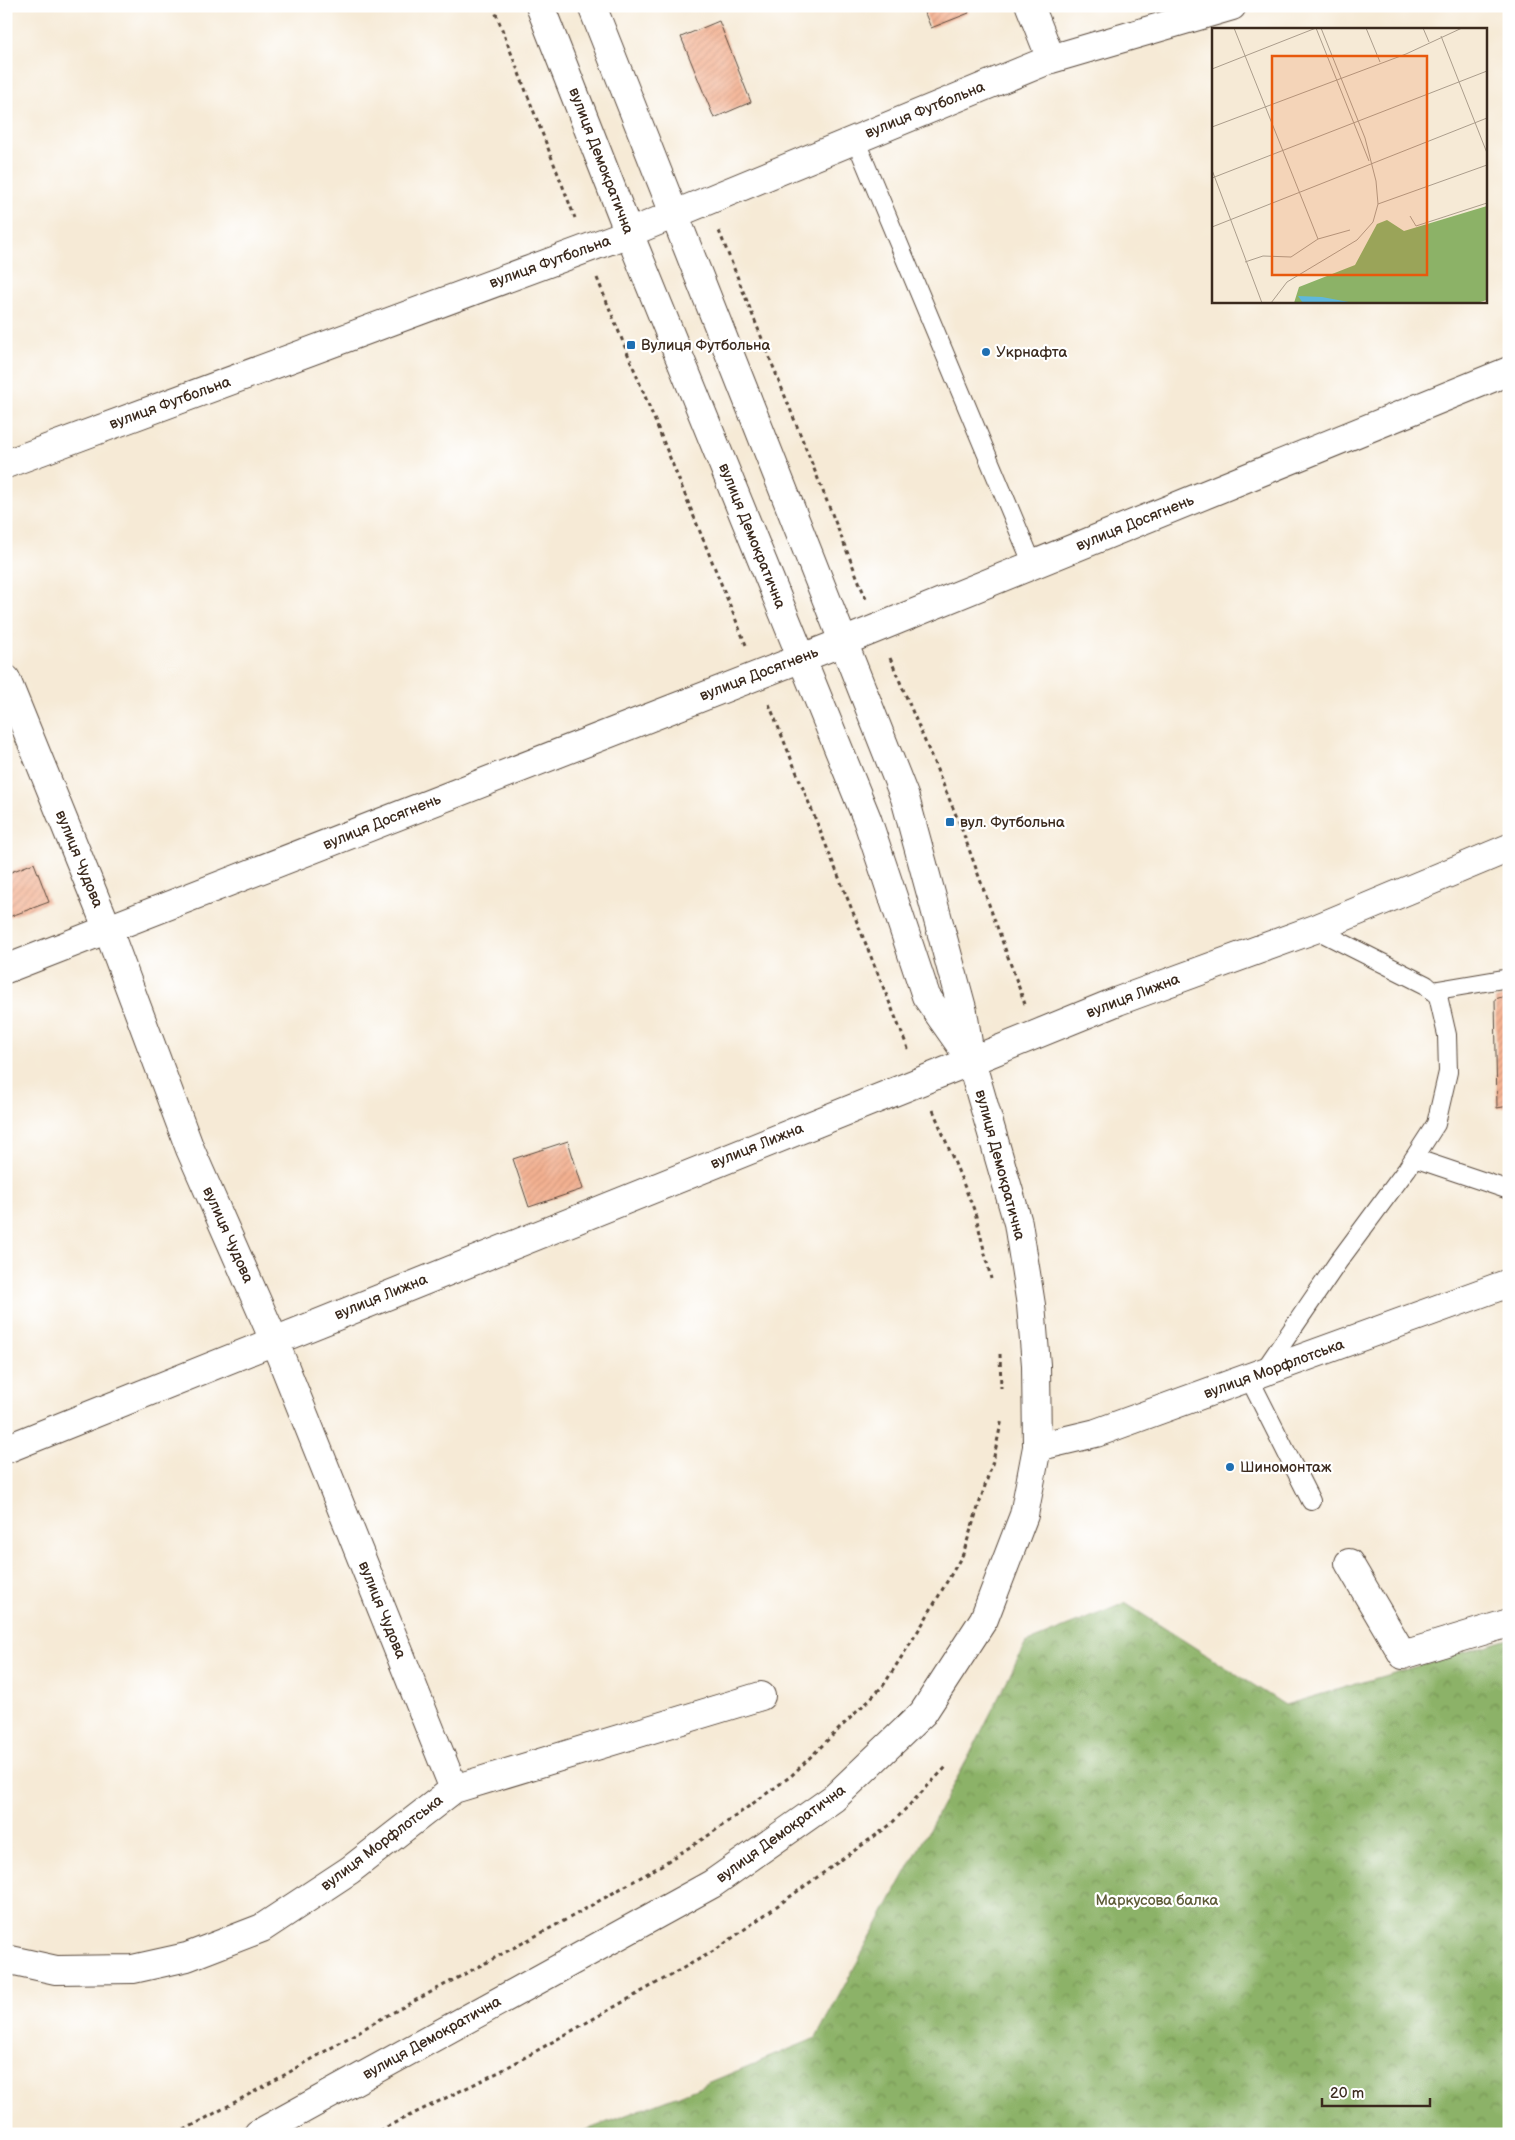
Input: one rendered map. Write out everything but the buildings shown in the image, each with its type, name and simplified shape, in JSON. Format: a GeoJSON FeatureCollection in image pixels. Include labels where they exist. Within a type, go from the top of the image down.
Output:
{"type":"FeatureCollection","features":[{"type":"Feature","properties":{"kind":"street","name":"вулиця Демократична"},"geometry":{"type":"LineString","coordinates":[[540,6],[629,232],[867,819],[926,996],[971,1061]]}},
{"type":"Feature","properties":{"kind":"street","name":"вулиця Демократична"},"geometry":{"type":"LineString","coordinates":[[258,2134],[712,1884],[834,1798],[923,1713],[984,1619],[1024,1515],[1037,1447],[1036,1365],[1031,1305],[1018,1223],[971,1061],[963,1012],[905,798],[592,6]]}},
{"type":"Feature","properties":{"kind":"street"},"geometry":{"type":"LineString","coordinates":[[1030,6],[1051,59]]}},
{"type":"Feature","properties":{"kind":"street","name":"вулиця Футбольна"},"geometry":{"type":"LineString","coordinates":[[6,464],[586,249],[1051,59],[1232,6]]}},
{"type":"Feature","properties":{"kind":"street","name":"вулиця Досягнень"},"geometry":{"type":"LineString","coordinates":[[6,969],[843,642],[1509,370]]}},
{"type":"Feature","properties":{"kind":"street","name":"вулиця Чудова"},"geometry":{"type":"LineString","coordinates":[[6,679],[108,930],[190,1149],[274,1340],[454,1789]]}},
{"type":"Feature","properties":{"kind":"street","name":"вулиця Лижна"},"geometry":{"type":"LineString","coordinates":[[6,1449],[1118,1001],[1315,929],[1509,848]]}},
{"type":"Feature","properties":{"kind":"street","name":"вулиця Морфлотська"},"geometry":{"type":"LineString","coordinates":[[1037,1447],[1096,1433],[1509,1283]]}},
{"type":"Feature","properties":{"kind":"street"},"geometry":{"type":"LineString","coordinates":[[1349,1564],[1403,1655],[1509,1623]]}},
{"type":"Feature","properties":{"kind":"street","name":"вулиця Морфлотська"},"geometry":{"type":"LineString","coordinates":[[6,1959],[56,1970],[133,1969],[187,1957],[262,1928],[350,1870],[454,1789],[761,1696]]}},
{"type":"Feature","properties":{"kind":"lane"},"geometry":{"type":"LineString","coordinates":[[855,138],[1033,564]]}},
{"type":"Feature","properties":{"kind":"lane"},"geometry":{"type":"LineString","coordinates":[[1311,1501],[1255,1376],[1414,1158],[1436,1124],[1448,1072],[1447,1034],[1438,996],[1426,985],[1315,929]]}},
{"type":"Feature","properties":{"kind":"lane"},"geometry":{"type":"LineString","coordinates":[[1432,991],[1509,978]]}},
{"type":"Feature","properties":{"kind":"lane"},"geometry":{"type":"LineString","coordinates":[[1414,1158],[1509,1190]]}},
{"type":"Feature","properties":{"kind":"path"},"geometry":{"type":"LineString","coordinates":[[493,6],[586,249],[975,1212],[994,1287]]}},
{"type":"Feature","properties":{"kind":"path"},"geometry":{"type":"LineString","coordinates":[[748,299],[877,628],[961,828],[1027,1010]]}},
{"type":"Feature","properties":{"kind":"path"},"geometry":{"type":"LineString","coordinates":[[1000,1352],[1001,1390]]}},
{"type":"Feature","properties":{"kind":"path"},"geometry":{"type":"LineString","coordinates":[[177,2134],[377,2021],[571,1917],[655,1869],[709,1835],[790,1776],[883,1686],[923,1623],[963,1554],[993,1461],[1002,1418]]}},
{"type":"Feature","properties":{"kind":"path"},"geometry":{"type":"LineString","coordinates":[[372,2134],[499,2072],[717,1949],[890,1825],[948,1765]]}},
{"type":"Feature","properties":{"kind":"green space","name":"Маркусова балка"},"geometry":{"type":"Polygon","coordinates":[[[1125,1603],[1285,1705],[1509,1639],[1509,2134],[576,2134],[679,2095],[816,2038],[970,1754],[1026,1643],[1125,1603]]]}},
{"type":"Feature","properties":{"kind":"place","name":"Вулиця Футбольна"},"geometry":{"type":"Point","coordinates":[631,345]}},
{"type":"Feature","properties":{"kind":"place","name":"Укрнафта"},"geometry":{"type":"Point","coordinates":[986,352]}},
{"type":"Feature","properties":{"kind":"place","name":"вул. Футбольна"},"geometry":{"type":"Point","coordinates":[950,822]}},
{"type":"Feature","properties":{"kind":"place","name":"Шиномонтаж"},"geometry":{"type":"Point","coordinates":[1230,1467]}}]}
